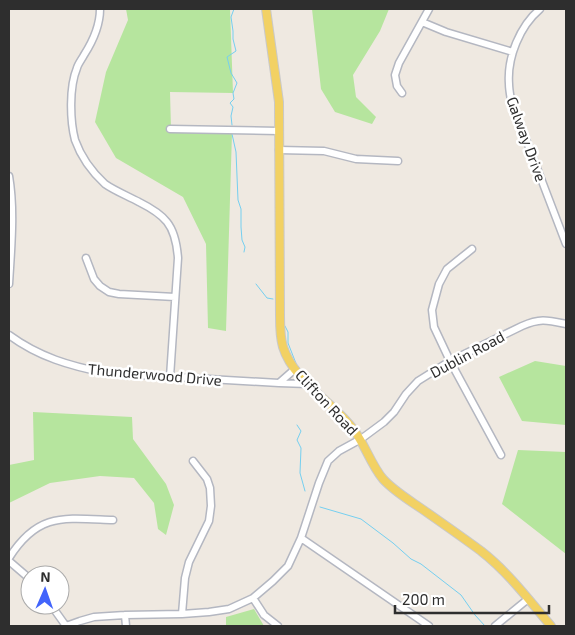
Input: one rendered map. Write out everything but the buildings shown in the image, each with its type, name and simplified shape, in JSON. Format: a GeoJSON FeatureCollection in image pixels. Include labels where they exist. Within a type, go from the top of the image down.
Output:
{"type":"FeatureCollection","features":[{"type":"Feature","properties":{"kind":"main road","name":"Clifton Road"},"geometry":{"type":"LineString","coordinates":[[266,9],[279,92],[280,326],[283,347],[287,357],[308,384],[355,430],[376,470],[389,485],[487,555],[551,626]]}},
{"type":"Feature","properties":{"kind":"street"},"geometry":{"type":"LineString","coordinates":[[100,9],[97,30],[77,67],[73,80],[71,94],[73,127],[86,164],[107,185],[158,214],[167,222],[174,234],[178,258],[170,377]]}},
{"type":"Feature","properties":{"kind":"street"},"geometry":{"type":"LineString","coordinates":[[402,93],[397,86],[395,75],[399,63],[429,9]]}},
{"type":"Feature","properties":{"kind":"street","name":"Galway Drive"},"geometry":{"type":"LineString","coordinates":[[540,9],[518,38],[513,52],[508,83],[511,100],[566,244]]}},
{"type":"Feature","properties":{"kind":"street"},"geometry":{"type":"LineString","coordinates":[[422,22],[446,32],[513,52]]}},
{"type":"Feature","properties":{"kind":"street"},"geometry":{"type":"LineString","coordinates":[[170,129],[279,131]]}},
{"type":"Feature","properties":{"kind":"street"},"geometry":{"type":"LineString","coordinates":[[279,150],[324,150],[356,160],[398,161]]}},
{"type":"Feature","properties":{"kind":"street"},"geometry":{"type":"LineString","coordinates":[[9,176],[12,213],[9,284]]}},
{"type":"Feature","properties":{"kind":"street"},"geometry":{"type":"LineString","coordinates":[[472,249],[447,269],[439,284],[432,310],[434,327],[450,361],[501,455]]}},
{"type":"Feature","properties":{"kind":"street"},"geometry":{"type":"LineString","coordinates":[[86,258],[94,279],[109,292],[176,297]]}},
{"type":"Feature","properties":{"kind":"street","name":"Dublin Road"},"geometry":{"type":"LineString","coordinates":[[66,626],[94,617],[199,614],[229,609],[253,598],[288,566],[302,538],[328,461],[339,451],[361,439],[389,417],[418,381],[450,361],[533,321],[546,320],[566,324]]}},
{"type":"Feature","properties":{"kind":"street","name":"Thunderwood Drive"},"geometry":{"type":"LineString","coordinates":[[9,335],[33,350],[57,361],[79,368],[106,373],[308,384]]}},
{"type":"Feature","properties":{"kind":"street"},"geometry":{"type":"LineString","coordinates":[[279,383],[295,369]]}},
{"type":"Feature","properties":{"kind":"street"},"geometry":{"type":"LineString","coordinates":[[182,614],[185,578],[189,562],[209,520],[211,506],[210,488],[207,479],[194,461]]}},
{"type":"Feature","properties":{"kind":"street"},"geometry":{"type":"LineString","coordinates":[[20,569],[9,559],[17,545],[41,525],[59,519],[113,520]]}},
{"type":"Feature","properties":{"kind":"street"},"geometry":{"type":"LineString","coordinates":[[302,538],[429,626]]}},
{"type":"Feature","properties":{"kind":"street"},"geometry":{"type":"LineString","coordinates":[[253,598],[264,615],[278,626]]}},
{"type":"Feature","properties":{"kind":"street"},"geometry":{"type":"LineString","coordinates":[[495,626],[528,599]]}},
{"type":"Feature","properties":{"kind":"street"},"geometry":{"type":"LineString","coordinates":[[58,615],[66,626]]}},
{"type":"Feature","properties":{"kind":"street"},"geometry":{"type":"LineString","coordinates":[[125,615],[126,626]]}},
{"type":"Feature","properties":{"kind":"green space"},"geometry":{"type":"Polygon","coordinates":[[[126,9],[230,9],[233,93],[170,92],[171,129],[232,133],[226,331],[208,328],[206,244],[183,197],[116,158],[95,122],[106,72],[128,20],[126,9]]]}},
{"type":"Feature","properties":{"kind":"green space"},"geometry":{"type":"Polygon","coordinates":[[[312,9],[389,9],[380,31],[353,75],[356,97],[376,117],[372,124],[335,112],[321,89],[312,9]]]}},
{"type":"Feature","properties":{"kind":"green space"},"geometry":{"type":"Polygon","coordinates":[[[535,361],[566,366],[566,425],[522,421],[499,377],[535,361]]]}},
{"type":"Feature","properties":{"kind":"green space"},"geometry":{"type":"Polygon","coordinates":[[[33,412],[132,417],[133,439],[166,484],[174,505],[166,535],[158,529],[154,503],[134,478],[100,476],[50,483],[9,503],[9,465],[34,460],[33,412]]]}},
{"type":"Feature","properties":{"kind":"green space"},"geometry":{"type":"Polygon","coordinates":[[[518,450],[566,452],[566,554],[502,504],[518,450]]]}},
{"type":"Feature","properties":{"kind":"green space"},"geometry":{"type":"Polygon","coordinates":[[[254,609],[264,626],[226,626],[226,617],[254,609]]]}},
{"type":"Feature","properties":{"kind":"waterway"},"geometry":{"type":"LineString","coordinates":[[232,125],[233,107],[230,103],[234,99],[233,93],[237,83],[231,73],[227,57],[236,51],[231,17],[234,9]]}},
{"type":"Feature","properties":{"kind":"waterway"},"geometry":{"type":"LineString","coordinates":[[232,134],[236,152],[238,200],[241,209],[244,252]]}},
{"type":"Feature","properties":{"kind":"waterway"},"geometry":{"type":"LineString","coordinates":[[256,284],[267,298],[273,299]]}},
{"type":"Feature","properties":{"kind":"waterway"},"geometry":{"type":"LineString","coordinates":[[285,326],[288,332],[288,343],[297,366]]}},
{"type":"Feature","properties":{"kind":"waterway"},"geometry":{"type":"LineString","coordinates":[[297,425],[301,431],[297,440],[301,448],[300,473],[305,491]]}},
{"type":"Feature","properties":{"kind":"waterway"},"geometry":{"type":"LineString","coordinates":[[320,507],[361,519],[411,559],[421,564],[461,595],[485,626]]}}]}
